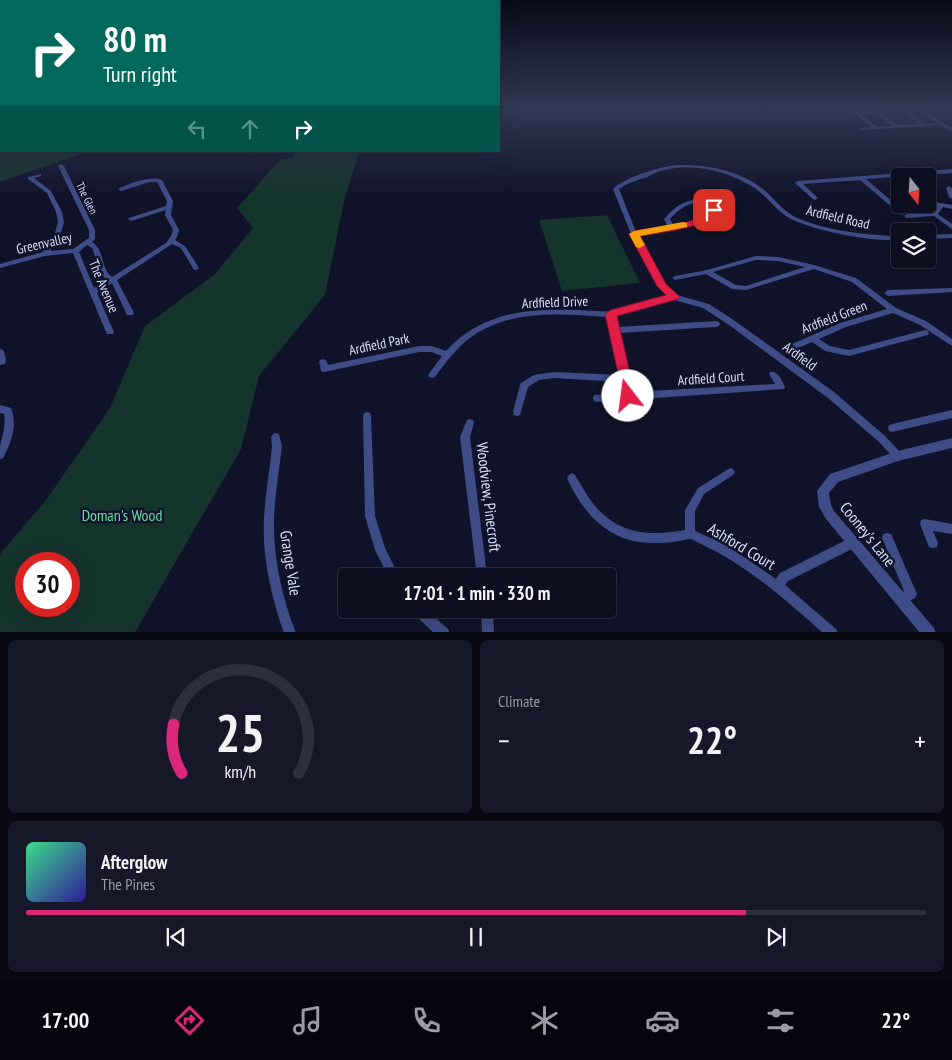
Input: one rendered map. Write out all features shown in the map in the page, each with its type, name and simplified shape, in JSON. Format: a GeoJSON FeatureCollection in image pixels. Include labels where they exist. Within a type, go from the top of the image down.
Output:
{"type":"FeatureCollection","features":[{"type":"Feature","properties":{"kind":"street","name":"The Glen"},"geometry":{"type":"LineString","coordinates":[[61,166],[92,230],[90,241],[95,247],[105,275],[115,282],[130,313]]}},
{"type":"Feature","properties":{"kind":"street","name":"Ardfield Road"},"geometry":{"type":"LineString","coordinates":[[674,297],[662,286],[634,234],[616,189],[624,182],[661,169],[681,166],[716,171],[744,180],[764,192],[787,214],[800,220],[877,239],[891,238]]}},
{"type":"Feature","properties":{"kind":"street"},"geometry":{"type":"LineString","coordinates":[[936,173],[952,171]]}},
{"type":"Feature","properties":{"kind":"street"},"geometry":{"type":"LineString","coordinates":[[39,175],[30,178],[49,192],[59,212],[61,222],[58,233],[45,254]]}},
{"type":"Feature","properties":{"kind":"street"},"geometry":{"type":"LineString","coordinates":[[815,198],[798,183],[891,176]]}},
{"type":"Feature","properties":{"kind":"street"},"geometry":{"type":"LineString","coordinates":[[861,178],[891,204]]}},
{"type":"Feature","properties":{"kind":"street"},"geometry":{"type":"LineString","coordinates":[[93,292],[171,241],[176,230],[168,215],[170,201],[159,180],[150,180],[121,189]]}},
{"type":"Feature","properties":{"kind":"street"},"geometry":{"type":"LineString","coordinates":[[949,188],[952,197]]}},
{"type":"Feature","properties":{"kind":"street"},"geometry":{"type":"LineString","coordinates":[[634,234],[672,228],[704,220],[713,214],[714,209],[707,203],[697,200],[684,204],[671,213],[667,219],[672,228]]}},
{"type":"Feature","properties":{"kind":"street"},"geometry":{"type":"LineString","coordinates":[[936,204],[952,207]]}},
{"type":"Feature","properties":{"kind":"street"},"geometry":{"type":"LineString","coordinates":[[935,214],[942,205]]}},
{"type":"Feature","properties":{"kind":"street"},"geometry":{"type":"LineString","coordinates":[[132,219],[168,207]]}},
{"type":"Feature","properties":{"kind":"street"},"geometry":{"type":"LineString","coordinates":[[907,216],[935,214],[952,226]]}},
{"type":"Feature","properties":{"kind":"street"},"geometry":{"type":"LineString","coordinates":[[936,237],[952,236]]}},
{"type":"Feature","properties":{"kind":"street","name":"Greenvalley"},"geometry":{"type":"LineString","coordinates":[[0,266],[45,254],[75,251],[90,241]]}},
{"type":"Feature","properties":{"kind":"street"},"geometry":{"type":"LineString","coordinates":[[171,241],[183,247],[196,268]]}},
{"type":"Feature","properties":{"kind":"street","name":"The Avenue"},"geometry":{"type":"LineString","coordinates":[[75,251],[110,332]]}},
{"type":"Feature","properties":{"kind":"street"},"geometry":{"type":"LineString","coordinates":[[676,278],[707,272],[756,258],[786,260],[854,280],[893,310],[923,323],[952,343]]}},
{"type":"Feature","properties":{"kind":"street"},"geometry":{"type":"LineString","coordinates":[[707,272],[735,287],[746,288],[814,267]]}},
{"type":"Feature","properties":{"kind":"street"},"geometry":{"type":"LineString","coordinates":[[888,293],[952,290]]}},
{"type":"Feature","properties":{"kind":"street","name":"Ardfield Drive"},"geometry":{"type":"LineString","coordinates":[[432,375],[447,355],[471,333],[488,324],[508,318],[542,312],[611,314],[674,297]]}},
{"type":"Feature","properties":{"kind":"street","name":"Ardfield"},"geometry":{"type":"LineString","coordinates":[[674,297],[706,306],[732,323],[831,395],[881,438],[898,456]]}},
{"type":"Feature","properties":{"kind":"street","name":"Ardfield Green"},"geometry":{"type":"LineString","coordinates":[[786,350],[843,325],[893,310]]}},
{"type":"Feature","properties":{"kind":"street"},"geometry":{"type":"LineString","coordinates":[[597,398],[628,396],[611,314]]}},
{"type":"Feature","properties":{"kind":"street"},"geometry":{"type":"LineString","coordinates":[[614,330],[716,324]]}},
{"type":"Feature","properties":{"kind":"street"},"geometry":{"type":"LineString","coordinates":[[812,338],[828,349],[849,353],[925,333]]}},
{"type":"Feature","properties":{"kind":"street","name":"Ardfield Park"},"geometry":{"type":"LineString","coordinates":[[323,362],[324,369],[419,349],[432,349],[447,355]]}},
{"type":"Feature","properties":{"kind":"street"},"geometry":{"type":"LineString","coordinates":[[0,352],[2,362]]}},
{"type":"Feature","properties":{"kind":"street","name":"Ardfield Court"},"geometry":{"type":"LineString","coordinates":[[628,396],[781,387],[773,374]]}},
{"type":"Feature","properties":{"kind":"street"},"geometry":{"type":"LineString","coordinates":[[516,412],[524,384],[537,377],[554,375],[623,379]]}},
{"type":"Feature","properties":{"kind":"street"},"geometry":{"type":"LineString","coordinates":[[0,409],[8,412],[10,417],[6,444],[0,455]]}},
{"type":"Feature","properties":{"kind":"street"},"geometry":{"type":"LineString","coordinates":[[892,428],[952,414]]}},
{"type":"Feature","properties":{"kind":"street"},"geometry":{"type":"LineString","coordinates":[[367,416],[370,516],[380,550],[390,568]]}},
{"type":"Feature","properties":{"kind":"street","name":"Woodview, Pinecroft"},"geometry":{"type":"LineString","coordinates":[[470,423],[465,437],[481,568]]}},
{"type":"Feature","properties":{"kind":"street","name":"Grange Vale"},"geometry":{"type":"LineString","coordinates":[[276,437],[278,446],[269,530],[272,562],[285,619],[290,632]]}},
{"type":"Feature","properties":{"kind":"street","name":"Cooney's Lane"},"geometry":{"type":"LineString","coordinates":[[929,632],[830,516],[825,507],[823,491],[834,478],[898,456],[952,443]]}},
{"type":"Feature","properties":{"kind":"street","name":"Ashford Court"},"geometry":{"type":"LineString","coordinates":[[690,534],[690,510],[701,491],[730,472]]}},
{"type":"Feature","properties":{"kind":"street","name":"Ashford Court"},"geometry":{"type":"LineString","coordinates":[[572,478],[593,511],[603,521],[628,536],[647,540],[690,534],[722,549],[778,586],[832,632]]}},
{"type":"Feature","properties":{"kind":"street"},"geometry":{"type":"LineString","coordinates":[[933,543],[925,524],[952,529]]}},
{"type":"Feature","properties":{"kind":"street"},"geometry":{"type":"LineString","coordinates":[[887,538],[910,594],[901,598]]}},
{"type":"Feature","properties":{"kind":"street","name":"Ashford Court"},"geometry":{"type":"LineString","coordinates":[[778,586],[784,577],[852,543]]}},
{"type":"Feature","properties":{"kind":"street"},"geometry":{"type":"LineString","coordinates":[[426,618],[444,632]]}},
{"type":"Feature","properties":{"kind":"street"},"geometry":{"type":"LineString","coordinates":[[487,618],[488,632]]}},
{"type":"Feature","properties":{"kind":"green space"},"geometry":{"type":"Polygon","coordinates":[[[0,152],[87,152],[0,182],[0,152]]]}},
{"type":"Feature","properties":{"kind":"green space","name":"Doman's Wood"},"geometry":{"type":"Polygon","coordinates":[[[295,152],[359,152],[344,201],[325,295],[259,376],[241,449],[135,632],[0,632],[0,554],[46,500],[110,408],[145,326],[214,275],[253,228],[237,208],[280,160],[293,158],[295,152]]]}},
{"type":"Feature","properties":{"kind":"green space"},"geometry":{"type":"Polygon","coordinates":[[[607,215],[640,283],[562,291],[539,220],[607,215]]]}},
{"type":"Feature","properties":{"kind":"slow traffic"},"geometry":{"type":"LineString","coordinates":[[640,245],[634,234],[683,225]]}},
{"type":"Feature","properties":{"kind":"route"},"geometry":{"type":"LineString","coordinates":[[628,396],[611,314],[674,297],[662,286],[634,234],[672,228],[704,220],[713,214],[714,210]]}}]}
